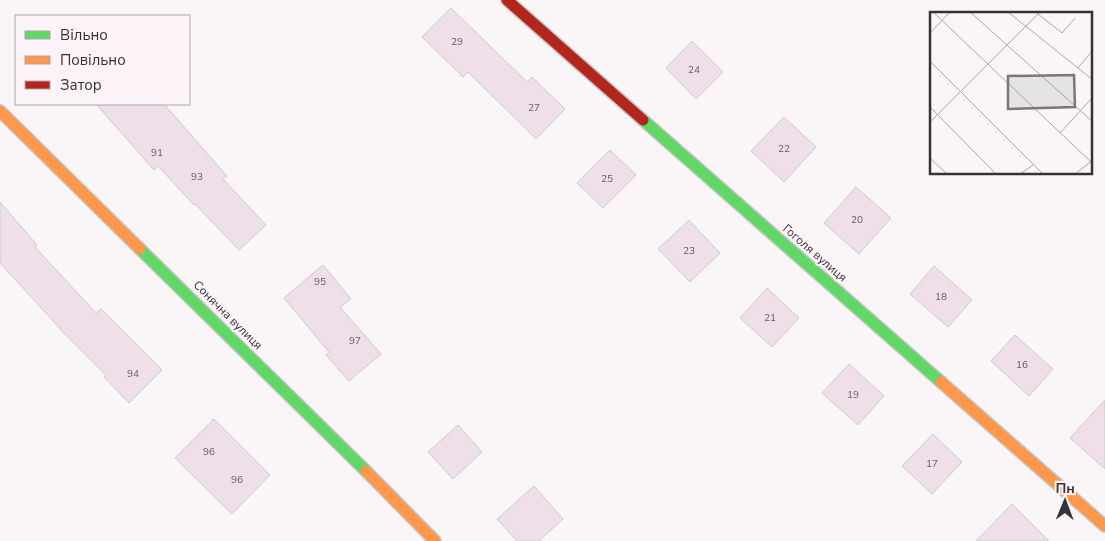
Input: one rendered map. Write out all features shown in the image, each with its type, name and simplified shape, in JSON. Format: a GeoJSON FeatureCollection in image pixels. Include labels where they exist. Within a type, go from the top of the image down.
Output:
{"type":"FeatureCollection","features":[{"type":"Feature","properties":{"kind":"street","name":"Гоголя вулиця"},"geometry":{"type":"LineString","coordinates":[[507,0],[1105,526]]}},
{"type":"Feature","properties":{"kind":"street","name":"Сонячна вулиця"},"geometry":{"type":"LineString","coordinates":[[0,111],[354,459],[434,541]]}},
{"type":"Feature","properties":{"kind":"building"},"geometry":{"type":"Polygon","coordinates":[[[451,8],[527,82],[532,77],[565,109],[536,139],[468,72],[463,77],[422,37],[451,8]]]}},
{"type":"Feature","properties":{"kind":"building"},"geometry":{"type":"Polygon","coordinates":[[[692,41],[723,72],[696,99],[666,68],[692,41]]]}},
{"type":"Feature","properties":{"kind":"building"},"geometry":{"type":"Polygon","coordinates":[[[97,105],[165,105],[227,176],[223,179],[266,225],[239,250],[158,166],[154,170],[97,105]]]}},
{"type":"Feature","properties":{"kind":"building"},"geometry":{"type":"Polygon","coordinates":[[[784,117],[816,147],[784,182],[751,151],[784,117]]]}},
{"type":"Feature","properties":{"kind":"building"},"geometry":{"type":"Polygon","coordinates":[[[610,150],[636,175],[603,208],[577,183],[610,150]]]}},
{"type":"Feature","properties":{"kind":"building"},"geometry":{"type":"Polygon","coordinates":[[[856,187],[891,218],[859,254],[824,223],[856,187]]]}},
{"type":"Feature","properties":{"kind":"building"},"geometry":{"type":"Polygon","coordinates":[[[0,202],[37,245],[35,247],[96,313],[101,309],[162,370],[129,403],[104,377],[106,375],[64,333],[0,263],[0,202]]]}},
{"type":"Feature","properties":{"kind":"building"},"geometry":{"type":"Polygon","coordinates":[[[689,220],[720,253],[690,282],[658,249],[689,220]]]}},
{"type":"Feature","properties":{"kind":"building"},"geometry":{"type":"Polygon","coordinates":[[[323,265],[351,299],[340,307],[381,354],[349,381],[326,355],[329,352],[284,298],[323,265]]]}},
{"type":"Feature","properties":{"kind":"building"},"geometry":{"type":"Polygon","coordinates":[[[934,266],[972,300],[948,327],[910,294],[934,266]]]}},
{"type":"Feature","properties":{"kind":"building"},"geometry":{"type":"Polygon","coordinates":[[[767,288],[799,318],[772,347],[740,318],[767,288]]]}},
{"type":"Feature","properties":{"kind":"building"},"geometry":{"type":"Polygon","coordinates":[[[1015,335],[1053,369],[1029,396],[991,361],[1015,335]]]}},
{"type":"Feature","properties":{"kind":"building"},"geometry":{"type":"Polygon","coordinates":[[[849,364],[884,396],[858,425],[822,393],[849,364]]]}},
{"type":"Feature","properties":{"kind":"building"},"geometry":{"type":"Polygon","coordinates":[[[1105,400],[1105,469],[1070,438],[1105,400]]]}},
{"type":"Feature","properties":{"kind":"building"},"geometry":{"type":"Polygon","coordinates":[[[214,419],[270,475],[232,514],[175,458],[214,419]]]}},
{"type":"Feature","properties":{"kind":"building"},"geometry":{"type":"Polygon","coordinates":[[[458,425],[482,452],[453,479],[428,452],[458,425]]]}},
{"type":"Feature","properties":{"kind":"building"},"geometry":{"type":"Polygon","coordinates":[[[933,434],[962,462],[932,494],[902,466],[933,434]]]}},
{"type":"Feature","properties":{"kind":"building"},"geometry":{"type":"Polygon","coordinates":[[[534,486],[563,519],[539,541],[517,541],[497,519],[534,486]]]}},
{"type":"Feature","properties":{"kind":"building"},"geometry":{"type":"Polygon","coordinates":[[[1012,504],[1049,541],[976,541],[1012,504]]]}},
{"type":"Feature","properties":{"kind":"traffic: fast"},"geometry":{"type":"LineString","coordinates":[[643,120],[941,382]]}},
{"type":"Feature","properties":{"kind":"traffic: fast"},"geometry":{"type":"LineString","coordinates":[[140,249],[366,471]]}},
{"type":"Feature","properties":{"kind":"traffic: slow"},"geometry":{"type":"LineString","coordinates":[[0,111],[140,249]]}},
{"type":"Feature","properties":{"kind":"traffic: slow"},"geometry":{"type":"LineString","coordinates":[[941,382],[1105,526]]}},
{"type":"Feature","properties":{"kind":"traffic: slow"},"geometry":{"type":"LineString","coordinates":[[366,471],[435,541]]}},
{"type":"Feature","properties":{"kind":"traffic: jam"},"geometry":{"type":"LineString","coordinates":[[507,0],[643,120]]}}]}
